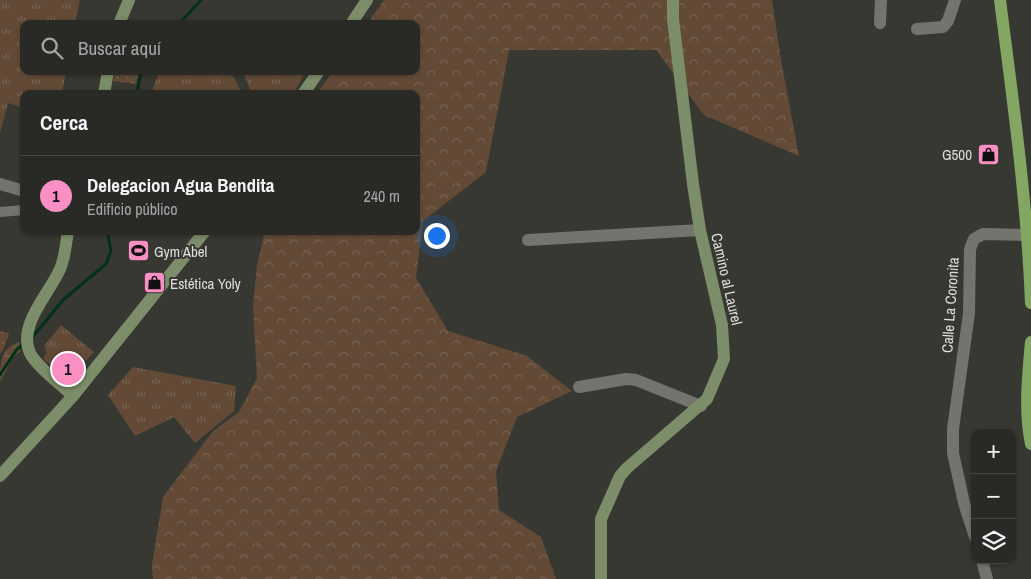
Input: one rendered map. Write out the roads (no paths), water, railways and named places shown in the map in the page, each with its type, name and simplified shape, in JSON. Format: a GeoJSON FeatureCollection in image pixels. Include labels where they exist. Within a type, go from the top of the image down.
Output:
{"type":"FeatureCollection","features":[{"type":"Feature","properties":{"kind":"main road"},"geometry":{"type":"LineString","coordinates":[[121,20],[129,0]]}},
{"type":"Feature","properties":{"kind":"main road"},"geometry":{"type":"LineString","coordinates":[[354,20],[367,0]]}},
{"type":"Feature","properties":{"kind":"main road","name":"Camino al Laurel"},"geometry":{"type":"LineString","coordinates":[[601,579],[601,518],[620,476],[707,399],[724,359],[722,324],[700,230],[673,19],[673,0]]}},
{"type":"Feature","properties":{"kind":"main road"},"geometry":{"type":"LineString","coordinates":[[1000,0],[1027,188],[1031,303]]}},
{"type":"Feature","properties":{"kind":"main road"},"geometry":{"type":"LineString","coordinates":[[105,90],[107,75]]}},
{"type":"Feature","properties":{"kind":"main road"},"geometry":{"type":"LineString","coordinates":[[306,90],[316,75]]}},
{"type":"Feature","properties":{"kind":"main road"},"geometry":{"type":"LineString","coordinates":[[67,235],[60,269],[29,324],[28,339],[30,353],[36,361],[74,396]]}},
{"type":"Feature","properties":{"kind":"main road"},"geometry":{"type":"LineString","coordinates":[[0,476],[74,396],[202,235]]}},
{"type":"Feature","properties":{"kind":"main road"},"geometry":{"type":"LineString","coordinates":[[1031,342],[1027,381],[1031,444]]}},
{"type":"Feature","properties":{"kind":"street"},"geometry":{"type":"LineString","coordinates":[[880,23],[881,0]]}},
{"type":"Feature","properties":{"kind":"street"},"geometry":{"type":"LineString","coordinates":[[917,29],[943,27],[948,21],[955,0]]}},
{"type":"Feature","properties":{"kind":"street"},"geometry":{"type":"LineString","coordinates":[[0,184],[20,190]]}},
{"type":"Feature","properties":{"kind":"street"},"geometry":{"type":"LineString","coordinates":[[0,212],[20,210]]}},
{"type":"Feature","properties":{"kind":"street"},"geometry":{"type":"LineString","coordinates":[[528,240],[700,230]]}},
{"type":"Feature","properties":{"kind":"street","name":"Calle La Coronita"},"geometry":{"type":"LineString","coordinates":[[971,522],[955,463],[953,429],[969,313],[971,242],[982,234],[1028,235]]}},
{"type":"Feature","properties":{"kind":"street"},"geometry":{"type":"LineString","coordinates":[[580,387],[626,379],[636,380],[700,406]]}},
{"type":"Feature","properties":{"kind":"street"},"geometry":{"type":"LineString","coordinates":[[983,564],[987,579]]}},
{"type":"Feature","properties":{"kind":"waterway"},"geometry":{"type":"LineString","coordinates":[[183,20],[201,0]]}},
{"type":"Feature","properties":{"kind":"waterway"},"geometry":{"type":"LineString","coordinates":[[138,90],[141,75]]}},
{"type":"Feature","properties":{"kind":"waterway"},"geometry":{"type":"LineString","coordinates":[[31,339],[63,300],[106,264],[111,251],[108,235]]}},
{"type":"Feature","properties":{"kind":"waterway"},"geometry":{"type":"LineString","coordinates":[[0,375],[17,349],[24,344]]}},
{"type":"Feature","properties":{"kind":"place","name":"G500"},"geometry":{"type":"Point","coordinates":[988,154]}},
{"type":"Feature","properties":{"kind":"place","name":"Gym Abel"},"geometry":{"type":"Point","coordinates":[138,251]}},
{"type":"Feature","properties":{"kind":"place","name":"Estética Yoly"},"geometry":{"type":"Point","coordinates":[154,283]}},
{"type":"Feature","properties":{"kind":"place","name":"Delegacion Agua Bendita"},"geometry":{"type":"Point","coordinates":[68,369]}}]}
